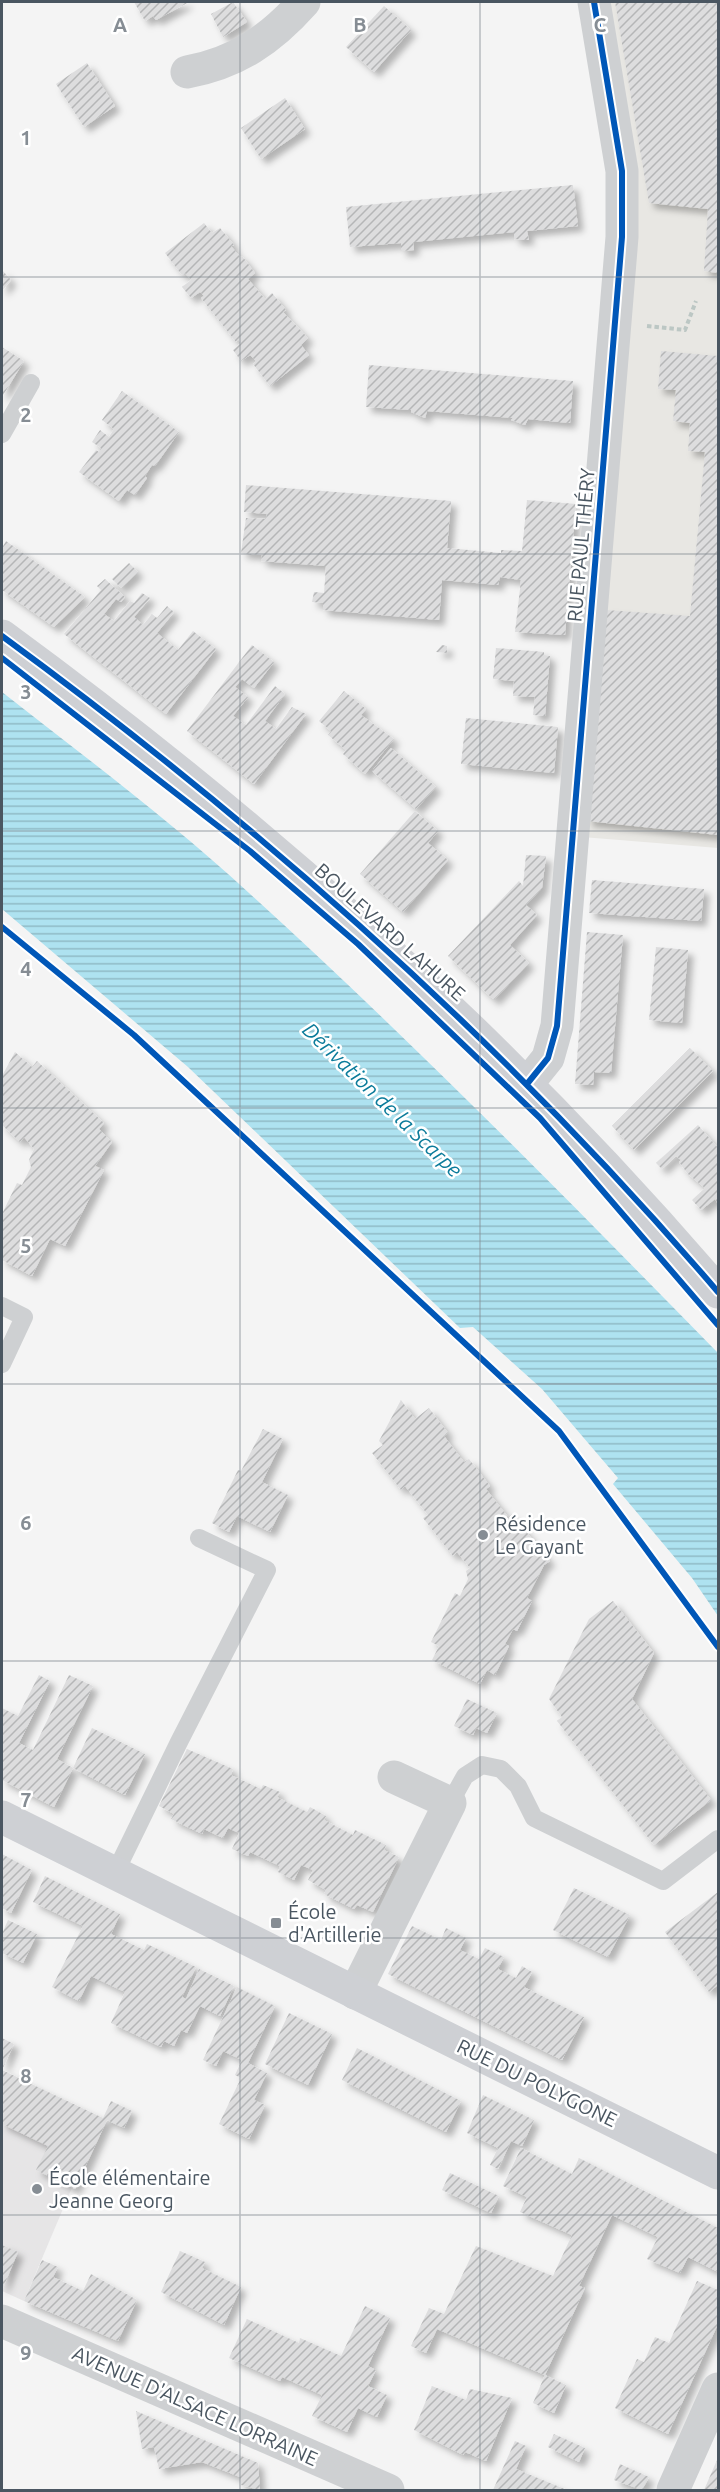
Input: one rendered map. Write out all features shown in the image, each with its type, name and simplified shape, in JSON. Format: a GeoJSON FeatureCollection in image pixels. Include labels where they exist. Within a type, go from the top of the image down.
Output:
{"type":"FeatureCollection","features":[{"type":"Feature","properties":{"kind":"main road","name":"BOULEVARD LAHURE"},"geometry":{"type":"LineString","coordinates":[[2,636],[125,729],[276,852],[384,946],[527,1084],[623,1185],[718,1292]]}},
{"type":"Feature","properties":{"kind":"main road","name":"RUE DU POLYGONE"},"geometry":{"type":"LineString","coordinates":[[2,1817],[718,2174]]}},
{"type":"Feature","properties":{"kind":"street"},"geometry":{"type":"LineString","coordinates":[[187,72],[223,64],[257,46],[288,20],[304,2]]}},
{"type":"Feature","properties":{"kind":"street","name":"RUE PAUL THÉRY"},"geometry":{"type":"LineString","coordinates":[[527,1084],[548,1058],[557,1026],[617,324],[624,214],[622,171],[594,2]]}},
{"type":"Feature","properties":{"kind":"street"},"geometry":{"type":"LineString","coordinates":[[355,1993],[450,1803],[394,1777]]}},
{"type":"Feature","properties":{"kind":"street","name":"AVENUE D'ALSACE LORRAINE"},"geometry":{"type":"LineString","coordinates":[[2,2321],[388,2490]]}},
{"type":"Feature","properties":{"kind":"street"},"geometry":{"type":"LineString","coordinates":[[673,2490],[718,2389]]}},
{"type":"Feature","properties":{"kind":"lane"},"geometry":{"type":"LineString","coordinates":[[2,434],[31,383]]}},
{"type":"Feature","properties":{"kind":"lane"},"geometry":{"type":"LineString","coordinates":[[2,1306],[24,1317],[2,1364]]}},
{"type":"Feature","properties":{"kind":"lane"},"geometry":{"type":"LineString","coordinates":[[115,1873],[267,1570],[199,1538]]}},
{"type":"Feature","properties":{"kind":"lane"},"geometry":{"type":"LineString","coordinates":[[450,1803],[465,1776],[482,1765],[501,1769],[518,1786],[534,1818],[663,1881],[718,1839]]}},
{"type":"Feature","properties":{"kind":"path"},"geometry":{"type":"LineString","coordinates":[[617,324],[685,330],[696,301]]}},
{"type":"Feature","properties":{"kind":"shaded area"},"geometry":{"type":"Polygon","coordinates":[[[586,2],[718,2],[718,848],[570,836],[619,188],[586,2]]]}},
{"type":"Feature","properties":{"kind":"shaded area","name":"École élémentaire Jeanne Georg"},"geometry":{"type":"Polygon","coordinates":[[[2,2071],[101,2119],[24,2301],[2,2291],[2,2071]]]}},
{"type":"Feature","properties":{"kind":"water","name":"Dérivation de la Scarpe"},"geometry":{"type":"Polygon","coordinates":[[[2,692],[189,840],[249,893],[487,1120],[718,1353],[718,1616],[692,1578],[613,1484],[618,1478],[542,1389],[473,1327],[460,1328],[188,1067],[2,909],[2,692]]]}},
{"type":"Feature","properties":{"kind":"building"},"geometry":{"type":"Polygon","coordinates":[[[134,2],[189,2],[156,20],[153,16],[145,21],[134,2]]]}},
{"type":"Feature","properties":{"kind":"building"},"geometry":{"type":"Polygon","coordinates":[[[233,2],[247,22],[223,37],[211,14],[233,2]]]}},
{"type":"Feature","properties":{"kind":"building"},"geometry":{"type":"Polygon","coordinates":[[[615,2],[718,2],[718,273],[704,271],[708,209],[649,203],[615,2]]]}},
{"type":"Feature","properties":{"kind":"building"},"geometry":{"type":"Polygon","coordinates":[[[384,6],[411,30],[374,72],[346,47],[384,6]]]}},
{"type":"Feature","properties":{"kind":"building"},"geometry":{"type":"Polygon","coordinates":[[[87,63],[115,106],[84,127],[56,84],[87,63]]]}},
{"type":"Feature","properties":{"kind":"building"},"geometry":{"type":"Polygon","coordinates":[[[285,98],[305,129],[261,159],[241,128],[285,98]]]}},
{"type":"Feature","properties":{"kind":"building"},"geometry":{"type":"Polygon","coordinates":[[[573,185],[578,226],[527,231],[529,240],[514,239],[514,232],[413,242],[414,250],[401,251],[401,243],[350,247],[346,207],[573,185]]]}},
{"type":"Feature","properties":{"kind":"building"},"geometry":{"type":"Polygon","coordinates":[[[204,223],[212,233],[220,228],[234,245],[231,246],[255,273],[248,279],[265,299],[272,293],[286,310],[283,312],[308,338],[301,345],[309,355],[270,386],[253,364],[256,361],[250,355],[241,361],[233,350],[241,343],[238,339],[236,342],[201,298],[204,296],[200,292],[191,298],[182,287],[191,280],[185,273],[182,275],[165,253],[204,223]]]}},
{"type":"Feature","properties":{"kind":"building"},"geometry":{"type":"Polygon","coordinates":[[[2,270],[11,280],[2,291],[2,270]]]}},
{"type":"Feature","properties":{"kind":"building"},"geometry":{"type":"Polygon","coordinates":[[[2,347],[24,361],[2,397],[2,347]]]}},
{"type":"Feature","properties":{"kind":"building"},"geometry":{"type":"Polygon","coordinates":[[[661,351],[718,356],[718,835],[587,821],[606,610],[690,616],[705,452],[688,451],[690,423],[673,421],[676,390],[658,389],[661,351]]]}},
{"type":"Feature","properties":{"kind":"building"},"geometry":{"type":"Polygon","coordinates":[[[369,365],[573,381],[570,423],[528,419],[525,425],[511,420],[513,418],[427,411],[425,418],[411,410],[366,407],[369,365]]]}},
{"type":"Feature","properties":{"kind":"building"},"geometry":{"type":"Polygon","coordinates":[[[122,391],[179,432],[155,466],[152,465],[145,476],[147,478],[135,495],[127,490],[119,501],[79,472],[96,450],[99,452],[101,448],[92,442],[100,430],[109,437],[114,429],[102,420],[122,391]]]}},
{"type":"Feature","properties":{"kind":"building"},"geometry":{"type":"Polygon","coordinates":[[[246,485],[451,501],[447,548],[501,553],[501,550],[522,551],[527,500],[576,504],[565,635],[515,632],[521,580],[500,577],[498,585],[442,580],[439,620],[323,610],[323,603],[312,602],[314,592],[324,593],[326,566],[261,561],[262,555],[241,553],[246,518],[266,519],[267,514],[244,512],[246,485]]]}},
{"type":"Feature","properties":{"kind":"building"},"geometry":{"type":"Polygon","coordinates":[[[6,541],[85,597],[54,627],[2,590],[2,548],[6,541]]]}},
{"type":"Feature","properties":{"kind":"building"},"geometry":{"type":"Polygon","coordinates":[[[129,563],[138,572],[121,588],[112,579],[129,563]]]}},
{"type":"Feature","properties":{"kind":"building"},"geometry":{"type":"Polygon","coordinates":[[[105,579],[125,597],[121,602],[116,599],[104,614],[114,621],[130,601],[134,603],[142,593],[150,598],[134,617],[143,625],[152,614],[157,618],[167,606],[174,612],[157,633],[178,650],[193,631],[216,649],[166,714],[64,634],[101,590],[97,586],[105,579]]]}},
{"type":"Feature","properties":{"kind":"building"},"geometry":{"type":"Polygon","coordinates":[[[252,645],[274,662],[254,688],[242,679],[235,687],[248,697],[233,716],[246,725],[275,686],[285,694],[265,721],[276,729],[292,707],[306,714],[254,784],[187,731],[252,645]]]}},
{"type":"Feature","properties":{"kind":"building"},"geometry":{"type":"Polygon","coordinates":[[[442,645],[447,646],[447,653],[436,652],[442,645]]]}},
{"type":"Feature","properties":{"kind":"building"},"geometry":{"type":"Polygon","coordinates":[[[496,648],[544,652],[544,655],[550,656],[545,716],[533,715],[535,697],[513,696],[514,681],[493,679],[496,648]]]}},
{"type":"Feature","properties":{"kind":"building"},"geometry":{"type":"Polygon","coordinates":[[[344,691],[366,709],[361,715],[394,739],[365,774],[343,754],[346,750],[328,735],[331,731],[319,721],[344,691]]]}},
{"type":"Feature","properties":{"kind":"building"},"geometry":{"type":"Polygon","coordinates":[[[466,718],[558,727],[554,773],[461,764],[466,718]]]}},
{"type":"Feature","properties":{"kind":"building"},"geometry":{"type":"Polygon","coordinates":[[[391,748],[436,787],[416,809],[372,771],[391,748]]]}},
{"type":"Feature","properties":{"kind":"building"},"geometry":{"type":"Polygon","coordinates":[[[415,811],[438,831],[428,843],[448,860],[403,912],[360,874],[415,811]]]}},
{"type":"Feature","properties":{"kind":"building"},"geometry":{"type":"Polygon","coordinates":[[[526,855],[546,856],[542,888],[526,905],[537,915],[510,945],[529,963],[494,1000],[448,956],[519,881],[523,886],[526,855]]]}},
{"type":"Feature","properties":{"kind":"building"},"geometry":{"type":"Polygon","coordinates":[[[592,880],[704,889],[701,921],[589,913],[592,880]]]}},
{"type":"Feature","properties":{"kind":"building"},"geometry":{"type":"Polygon","coordinates":[[[587,932],[623,935],[611,1073],[594,1072],[593,1085],[575,1084],[587,932]]]}},
{"type":"Feature","properties":{"kind":"building"},"geometry":{"type":"Polygon","coordinates":[[[656,947],[688,950],[682,1023],[649,1020],[656,947]]]}},
{"type":"Feature","properties":{"kind":"building"},"geometry":{"type":"Polygon","coordinates":[[[690,1048],[713,1071],[634,1150],[612,1126],[690,1048]]]}},
{"type":"Feature","properties":{"kind":"building"},"geometry":{"type":"Polygon","coordinates":[[[15,1052],[32,1067],[37,1061],[104,1123],[99,1129],[112,1142],[95,1166],[104,1170],[65,1246],[50,1239],[32,1276],[2,1260],[2,1214],[17,1183],[22,1185],[31,1167],[29,1160],[34,1149],[24,1137],[20,1142],[2,1125],[2,1076],[15,1052]]]}},
{"type":"Feature","properties":{"kind":"building"},"geometry":{"type":"Polygon","coordinates":[[[698,1125],[718,1148],[718,1204],[715,1199],[701,1210],[692,1200],[705,1188],[688,1174],[679,1162],[681,1160],[676,1156],[662,1169],[656,1163],[698,1125]]]}},
{"type":"Feature","properties":{"kind":"building","name":"Résidence Le Gayant"},"geometry":{"type":"Polygon","coordinates":[[[401,1400],[415,1419],[429,1408],[448,1433],[444,1436],[464,1462],[469,1459],[490,1486],[486,1489],[508,1517],[512,1514],[550,1561],[544,1565],[527,1598],[532,1601],[517,1631],[513,1629],[505,1644],[509,1646],[495,1675],[487,1670],[480,1684],[432,1660],[439,1646],[431,1642],[455,1593],[460,1596],[468,1579],[466,1571],[470,1568],[457,1552],[453,1556],[423,1518],[428,1515],[405,1486],[401,1490],[372,1453],[383,1445],[379,1441],[401,1400]]]}},
{"type":"Feature","properties":{"kind":"building"},"geometry":{"type":"Polygon","coordinates":[[[263,1429],[283,1439],[262,1482],[288,1495],[270,1532],[237,1516],[229,1532],[212,1523],[238,1470],[241,1471],[263,1429]]]}},
{"type":"Feature","properties":{"kind":"building"},"geometry":{"type":"Polygon","coordinates":[[[613,1601],[654,1653],[632,1699],[711,1800],[654,1845],[557,1721],[562,1717],[549,1699],[589,1619],[613,1601]]]}},
{"type":"Feature","properties":{"kind":"building"},"geometry":{"type":"Polygon","coordinates":[[[39,1675],[50,1681],[19,1743],[33,1750],[69,1675],[93,1686],[57,1759],[73,1768],[54,1807],[2,1780],[2,1708],[18,1716],[39,1675]]]}},
{"type":"Feature","properties":{"kind":"building"},"geometry":{"type":"Polygon","coordinates":[[[467,1699],[497,1713],[487,1733],[476,1728],[473,1735],[454,1726],[467,1699]]]}},
{"type":"Feature","properties":{"kind":"building"},"geometry":{"type":"Polygon","coordinates":[[[92,1728],[145,1754],[125,1795],[73,1768],[92,1728]]]}},
{"type":"Feature","properties":{"kind":"building"},"geometry":{"type":"Polygon","coordinates":[[[187,1749],[233,1769],[231,1775],[261,1789],[263,1785],[280,1792],[277,1797],[307,1812],[310,1807],[326,1816],[324,1820],[353,1835],[355,1830],[386,1845],[384,1850],[399,1857],[373,1912],[357,1905],[354,1909],[324,1894],[326,1890],[308,1880],[313,1870],[301,1865],[294,1880],[278,1872],[280,1866],[250,1852],[248,1856],[232,1849],[239,1833],[228,1828],[223,1838],[204,1829],[202,1834],[171,1819],[174,1814],[159,1806],[187,1749]]]}},
{"type":"Feature","properties":{"kind":"building"},"geometry":{"type":"Polygon","coordinates":[[[2,1854],[32,1870],[11,1913],[2,1908],[2,1854]]]}},
{"type":"Feature","properties":{"kind":"building"},"geometry":{"type":"Polygon","coordinates":[[[45,1876],[120,1914],[111,1934],[144,1950],[147,1944],[196,1967],[182,1997],[186,1999],[199,1969],[234,1986],[220,2016],[200,2006],[187,2033],[181,2030],[174,2046],[164,2041],[161,2047],[111,2023],[125,1992],[91,1976],[79,2001],[52,1987],[83,1926],[33,1902],[45,1876]]]}},
{"type":"Feature","properties":{"kind":"building"},"geometry":{"type":"Polygon","coordinates":[[[574,1888],[630,1915],[608,1957],[553,1930],[574,1888]]]}},
{"type":"Feature","properties":{"kind":"building"},"geometry":{"type":"Polygon","coordinates":[[[718,1892],[718,1985],[709,1992],[665,1932],[718,1892]]]}},
{"type":"Feature","properties":{"kind":"building"},"geometry":{"type":"Polygon","coordinates":[[[8,1920],[37,1934],[23,1963],[2,1953],[2,1934],[8,1920]]]}},
{"type":"Feature","properties":{"kind":"building"},"geometry":{"type":"Polygon","coordinates":[[[412,1926],[441,1940],[446,1928],[466,1938],[460,1950],[479,1959],[485,1948],[504,1957],[498,1969],[516,1978],[522,1966],[532,1972],[524,1987],[584,2017],[562,2060],[388,1974],[412,1926]]]}},
{"type":"Feature","properties":{"kind":"building"},"geometry":{"type":"Polygon","coordinates":[[[237,1987],[275,2006],[248,2063],[267,2073],[254,2100],[265,2105],[249,2139],[219,2124],[241,2078],[235,2075],[242,2060],[223,2051],[216,2066],[203,2060],[237,1987]]]}},
{"type":"Feature","properties":{"kind":"building"},"geometry":{"type":"Polygon","coordinates":[[[289,2013],[332,2034],[308,2085],[265,2064],[289,2013]]]}},
{"type":"Feature","properties":{"kind":"building"},"geometry":{"type":"Polygon","coordinates":[[[2,2038],[14,2044],[2,2070],[2,2038]]]}},
{"type":"Feature","properties":{"kind":"building"},"geometry":{"type":"Polygon","coordinates":[[[357,2048],[461,2101],[446,2132],[342,2080],[357,2048]]]}},
{"type":"Feature","properties":{"kind":"building"},"geometry":{"type":"Polygon","coordinates":[[[2,2070],[103,2118],[111,2101],[132,2111],[124,2128],[107,2120],[75,2189],[36,2170],[48,2146],[2,2124],[2,2070]]]}},
{"type":"Feature","properties":{"kind":"building"},"geometry":{"type":"Polygon","coordinates":[[[483,2095],[534,2120],[522,2146],[511,2141],[498,2169],[490,2165],[498,2148],[467,2133],[483,2095]]]}},
{"type":"Feature","properties":{"kind":"building"},"geometry":{"type":"Polygon","coordinates":[[[521,2148],[572,2174],[579,2158],[718,2228],[718,2272],[688,2257],[680,2273],[647,2259],[658,2237],[612,2215],[579,2286],[585,2288],[545,2375],[437,2329],[426,2353],[411,2346],[429,2308],[444,2314],[476,2246],[553,2276],[572,2235],[520,2212],[527,2197],[503,2186],[521,2148]]]}},
{"type":"Feature","properties":{"kind":"building"},"geometry":{"type":"Polygon","coordinates":[[[450,2173],[499,2196],[491,2213],[442,2190],[450,2173]]]}},
{"type":"Feature","properties":{"kind":"building"},"geometry":{"type":"Polygon","coordinates":[[[2,2245],[18,2252],[2,2290],[2,2245]]]}},
{"type":"Feature","properties":{"kind":"building"},"geometry":{"type":"Polygon","coordinates":[[[180,2251],[205,2262],[202,2268],[241,2287],[224,2325],[161,2292],[180,2251]]]}},
{"type":"Feature","properties":{"kind":"building"},"geometry":{"type":"Polygon","coordinates":[[[42,2260],[58,2267],[53,2277],[83,2291],[91,2274],[137,2300],[118,2341],[24,2301],[42,2260]]]}},
{"type":"Feature","properties":{"kind":"building"},"geometry":{"type":"Polygon","coordinates":[[[697,2281],[718,2290],[718,2324],[668,2434],[615,2408],[637,2359],[644,2362],[655,2337],[669,2343],[697,2281]]]}},
{"type":"Feature","properties":{"kind":"building"},"geometry":{"type":"Polygon","coordinates":[[[365,2306],[390,2318],[368,2366],[376,2370],[368,2386],[387,2395],[377,2417],[358,2408],[347,2432],[312,2416],[322,2395],[282,2377],[280,2381],[229,2358],[247,2319],[299,2343],[300,2338],[341,2356],[365,2306]]]}},
{"type":"Feature","properties":{"kind":"building"},"geometry":{"type":"Polygon","coordinates":[[[545,2375],[566,2385],[554,2413],[533,2403],[545,2375]]]}},
{"type":"Feature","properties":{"kind":"building"},"geometry":{"type":"Polygon","coordinates":[[[432,2386],[466,2400],[470,2389],[512,2398],[486,2461],[465,2452],[463,2455],[414,2430],[432,2386]]]}},
{"type":"Feature","properties":{"kind":"building"},"geometry":{"type":"Polygon","coordinates":[[[136,2411],[258,2463],[260,2490],[241,2485],[240,2477],[202,2462],[159,2469],[154,2447],[142,2449],[136,2411]]]}},
{"type":"Feature","properties":{"kind":"building"},"geometry":{"type":"Polygon","coordinates":[[[554,2434],[585,2448],[579,2462],[548,2447],[554,2434]]]}},
{"type":"Feature","properties":{"kind":"building"},"geometry":{"type":"Polygon","coordinates":[[[515,2441],[526,2446],[516,2469],[567,2490],[493,2490],[515,2441]]]}},
{"type":"Feature","properties":{"kind":"building"},"geometry":{"type":"Polygon","coordinates":[[[718,2458],[718,2490],[704,2490],[714,2467],[718,2458]]]}},
{"type":"Feature","properties":{"kind":"building"},"geometry":{"type":"Polygon","coordinates":[[[620,2464],[649,2477],[642,2490],[614,2480],[620,2464]]]}},
{"type":"Feature","properties":{"kind":"cycle path"},"geometry":{"type":"LineString","coordinates":[[527,1084],[548,1058],[557,1026],[622,237],[622,171],[594,2]]}},
{"type":"Feature","properties":{"kind":"cycle path"},"geometry":{"type":"LineString","coordinates":[[2,636],[195,785],[379,943],[554,1112],[718,1292]]}},
{"type":"Feature","properties":{"kind":"cycle path"},"geometry":{"type":"LineString","coordinates":[[2,658],[250,851],[358,944],[540,1118],[718,1325]]}},
{"type":"Feature","properties":{"kind":"cycle path"},"geometry":{"type":"LineString","coordinates":[[2,927],[134,1035],[559,1431],[718,1647]]}},
{"type":"Feature","properties":{"kind":"place","name":"Résidence Le Gayant"},"geometry":{"type":"Point","coordinates":[483,1535]}},
{"type":"Feature","properties":{"kind":"place","name":"École d'Artillerie"},"geometry":{"type":"Point","coordinates":[276,1923]}},
{"type":"Feature","properties":{"kind":"place","name":"École élémentaire Jeanne Georg"},"geometry":{"type":"Point","coordinates":[37,2189]}}]}
